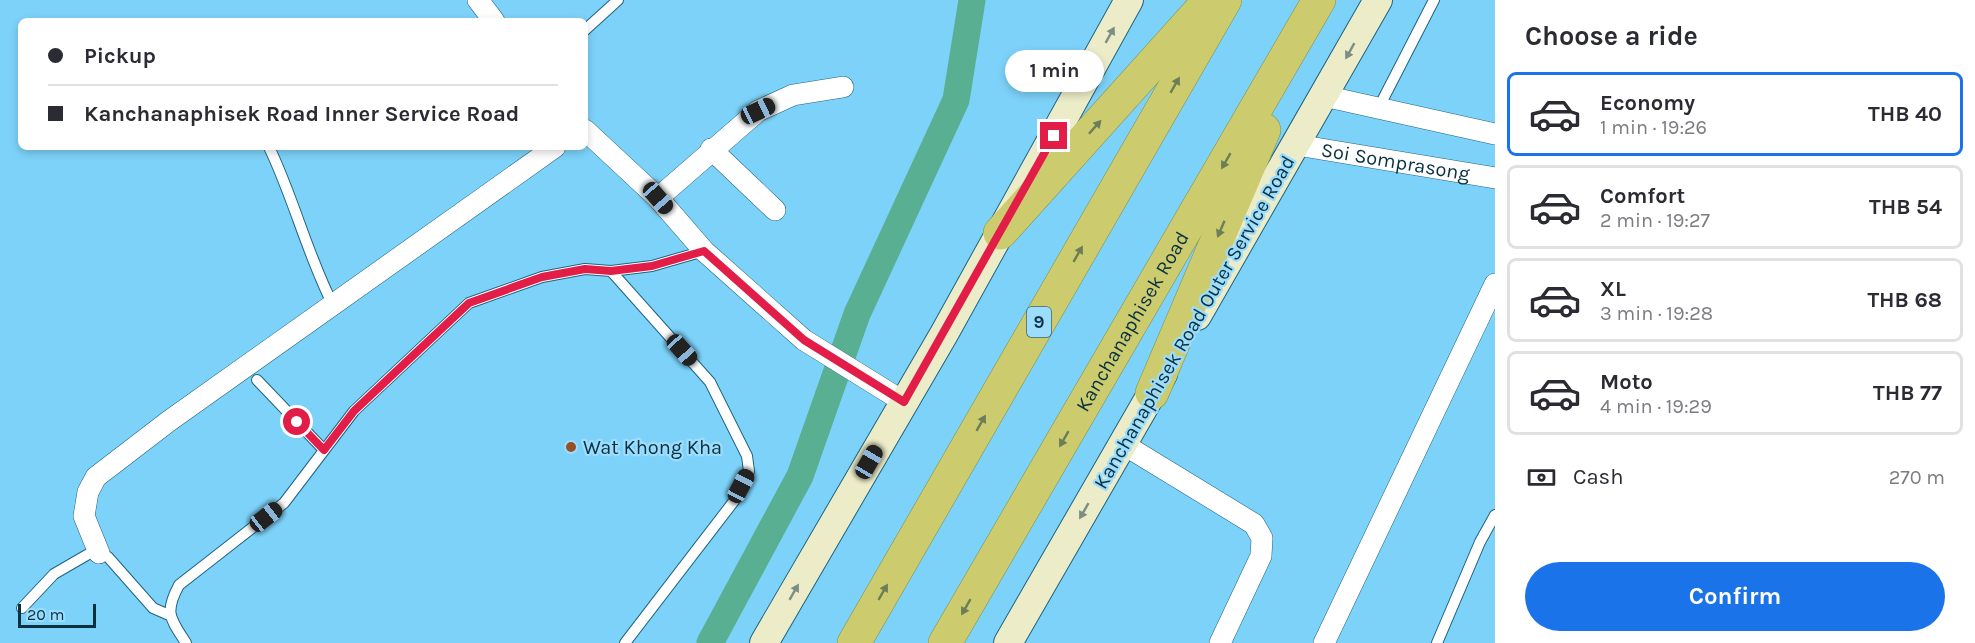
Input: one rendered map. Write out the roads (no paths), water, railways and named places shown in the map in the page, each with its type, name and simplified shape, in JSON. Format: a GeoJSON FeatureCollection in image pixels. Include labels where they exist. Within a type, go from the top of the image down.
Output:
{"type":"FeatureCollection","features":[{"type":"Feature","properties":{"kind":"highway"},"geometry":{"type":"LineString","coordinates":[[1000,233],[1210,0]]}},
{"type":"Feature","properties":{"kind":"highway","name":"9"},"geometry":{"type":"LineString","coordinates":[[854,643],[1225,0]]}},
{"type":"Feature","properties":{"kind":"highway"},"geometry":{"type":"LineString","coordinates":[[1152,393],[1319,1]]}},
{"type":"Feature","properties":{"kind":"highway","name":"Kanchanaphisek Road"},"geometry":{"type":"LineString","coordinates":[[945,643],[1319,1]]}},
{"type":"Feature","properties":{"kind":"main road"},"geometry":{"type":"LineString","coordinates":[[764,643],[1000,233],[1129,0]]}},
{"type":"Feature","properties":{"kind":"main road","name":"Kanchanaphisek Road Outer Service Road"},"geometry":{"type":"LineString","coordinates":[[1008,643],[1298,145],[1378,0]]}},
{"type":"Feature","properties":{"kind":"street"},"geometry":{"type":"LineString","coordinates":[[478,0],[492,18]]}},
{"type":"Feature","properties":{"kind":"street"},"geometry":{"type":"LineString","coordinates":[[658,198],[711,149],[758,111],[793,95],[843,87]]}},
{"type":"Feature","properties":{"kind":"street"},"geometry":{"type":"LineString","coordinates":[[1324,96],[1495,134]]}},
{"type":"Feature","properties":{"kind":"street"},"geometry":{"type":"LineString","coordinates":[[588,133],[658,198],[704,251],[804,340],[904,402]]}},
{"type":"Feature","properties":{"kind":"street","name":"Soi Somprasong"},"geometry":{"type":"LineString","coordinates":[[1298,145],[1495,178]]}},
{"type":"Feature","properties":{"kind":"street"},"geometry":{"type":"LineString","coordinates":[[711,149],[775,210]]}},
{"type":"Feature","properties":{"kind":"street"},"geometry":{"type":"LineString","coordinates":[[99,553],[84,516],[88,492],[96,477],[169,421],[551,150]]}},
{"type":"Feature","properties":{"kind":"street"},"geometry":{"type":"LineString","coordinates":[[1324,643],[1495,284]]}},
{"type":"Feature","properties":{"kind":"street"},"geometry":{"type":"LineString","coordinates":[[1123,444],[1254,524],[1262,538],[1261,555],[1220,643]]}},
{"type":"Feature","properties":{"kind":"lane"},"geometry":{"type":"LineString","coordinates":[[588,27],[618,0]]}},
{"type":"Feature","properties":{"kind":"lane"},"geometry":{"type":"LineString","coordinates":[[1378,109],[1434,0]]}},
{"type":"Feature","properties":{"kind":"lane"},"geometry":{"type":"LineString","coordinates":[[270,150],[288,185],[313,264],[333,305]]}},
{"type":"Feature","properties":{"kind":"lane"},"geometry":{"type":"LineString","coordinates":[[169,615],[171,601],[179,585],[284,503],[354,411],[469,303],[542,277],[585,269],[611,271],[652,266],[704,251]]}},
{"type":"Feature","properties":{"kind":"lane"},"geometry":{"type":"LineString","coordinates":[[611,271],[710,382],[747,456],[749,471],[734,501],[625,643]]}},
{"type":"Feature","properties":{"kind":"lane"},"geometry":{"type":"LineString","coordinates":[[257,380],[324,450]]}},
{"type":"Feature","properties":{"kind":"lane"},"geometry":{"type":"LineString","coordinates":[[1437,643],[1480,542],[1495,515]]}},
{"type":"Feature","properties":{"kind":"lane"},"geometry":{"type":"LineString","coordinates":[[22,608],[54,574],[77,559],[92,552],[99,553],[108,557],[153,608],[169,615],[186,643]]}},
{"type":"Feature","properties":{"kind":"waterway"},"geometry":{"type":"LineString","coordinates":[[710,643],[800,476],[857,314],[956,100],[972,0]]}},
{"type":"Feature","properties":{"kind":"place","name":"Wat Khong Kha"},"geometry":{"type":"Point","coordinates":[571,447]}}]}
